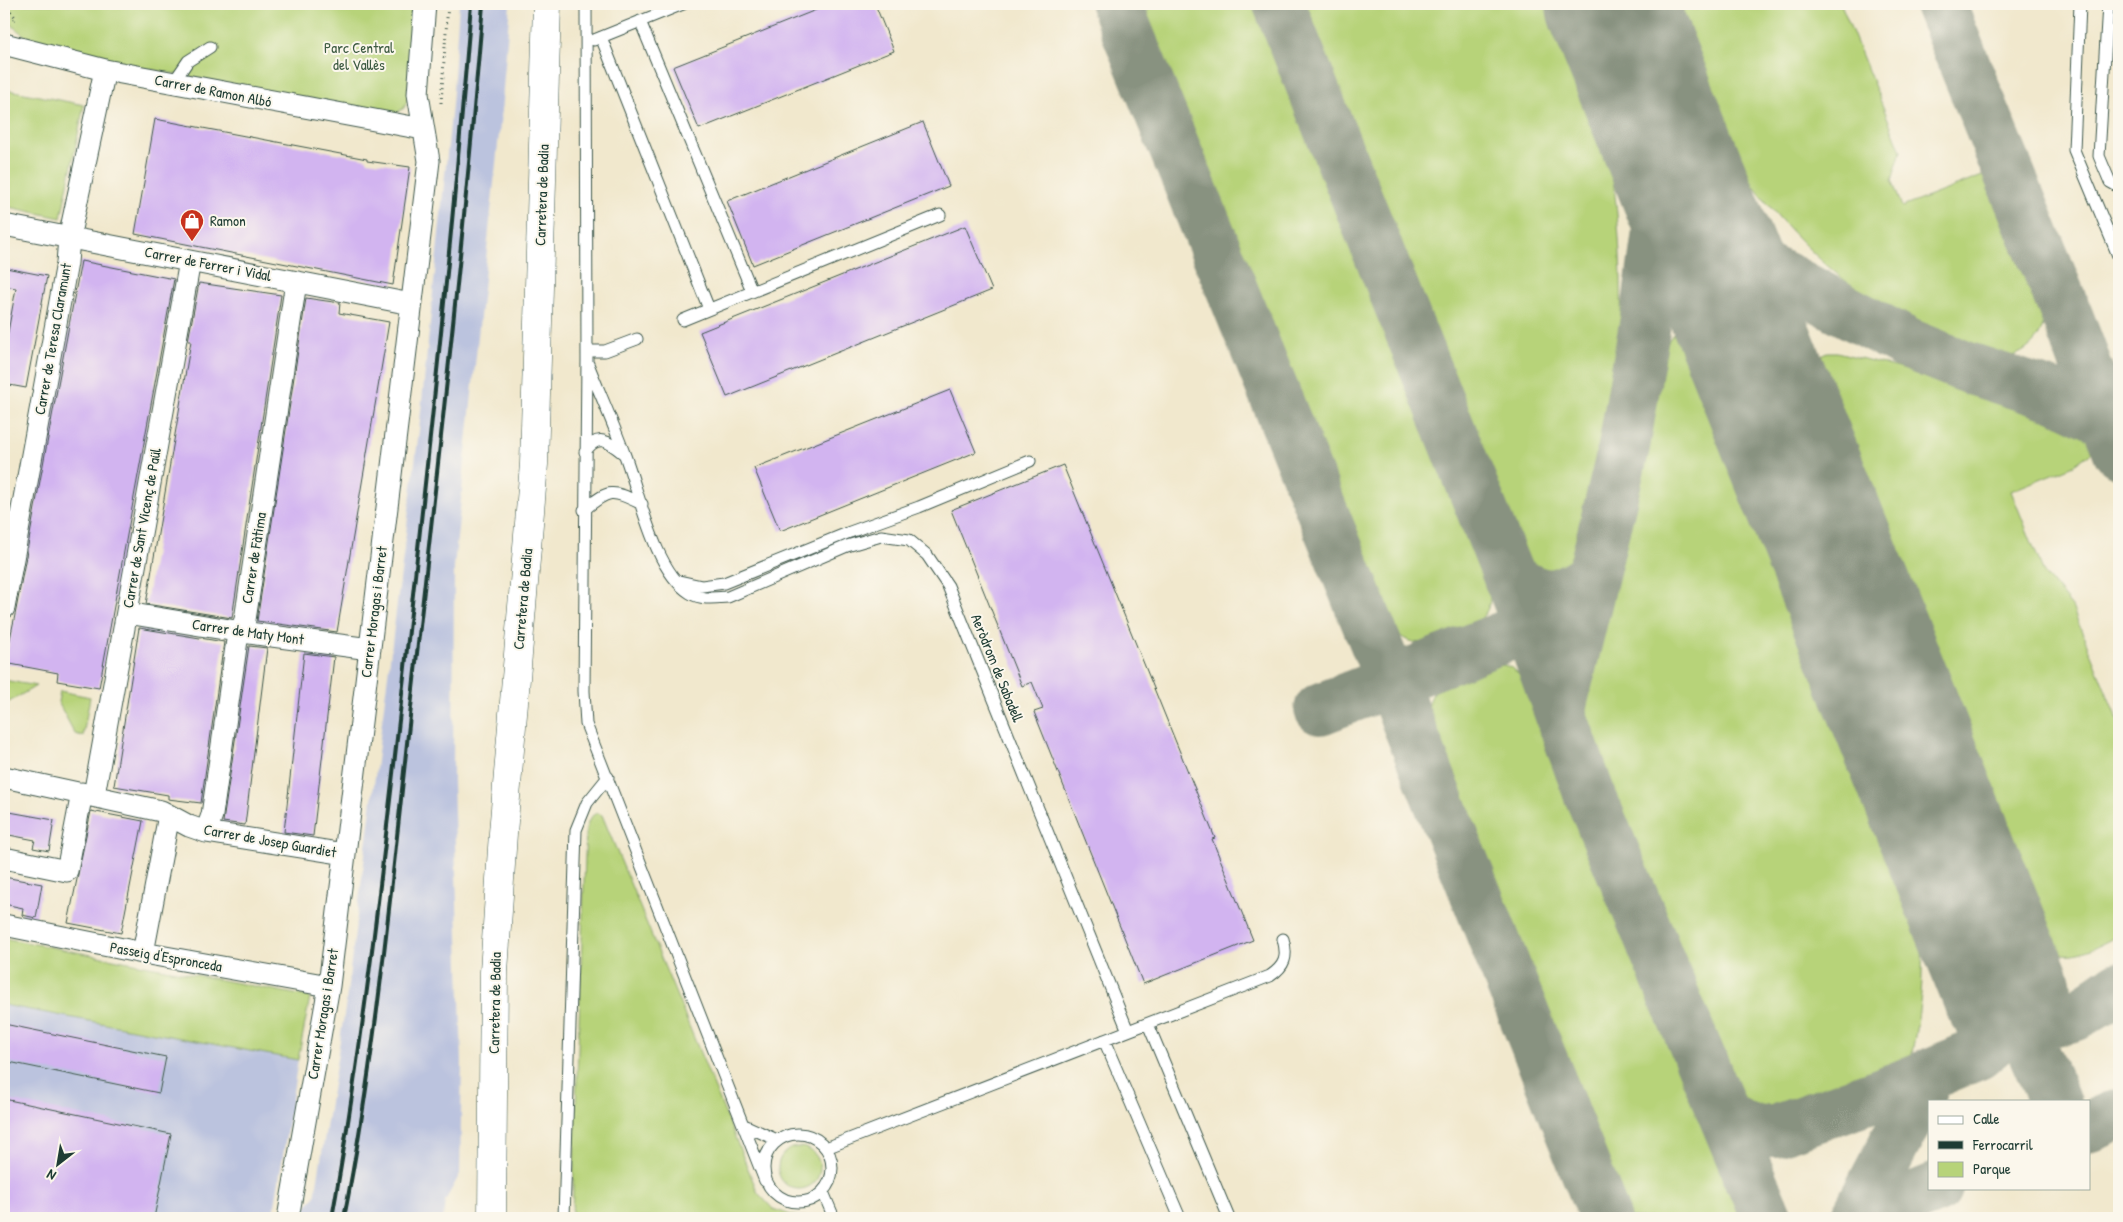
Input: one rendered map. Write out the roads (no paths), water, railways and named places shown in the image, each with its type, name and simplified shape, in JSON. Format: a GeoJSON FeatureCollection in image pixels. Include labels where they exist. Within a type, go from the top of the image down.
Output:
{"type":"FeatureCollection","features":[{"type":"Feature","properties":{"kind":"street","name":"Carrer Moragas i Barret"},"geometry":{"type":"LineString","coordinates":[[288,1218],[329,986],[429,161],[418,85],[425,4]]}},
{"type":"Feature","properties":{"kind":"street","name":"Carretera de Badia"},"geometry":{"type":"LineString","coordinates":[[494,1212],[494,972],[504,823],[534,464],[547,4]]}},
{"type":"Feature","properties":{"kind":"street","name":"Carrer de Ramon Albó"},"geometry":{"type":"LineString","coordinates":[[4,44],[105,70],[423,129]]}},
{"type":"Feature","properties":{"kind":"street","name":"Carrer de Teresa Claramunt"},"geometry":{"type":"LineString","coordinates":[[4,608],[67,263],[69,238],[105,70]]}},
{"type":"Feature","properties":{"kind":"street","name":"Carrer de Ferrer i Vidal"},"geometry":{"type":"LineString","coordinates":[[4,225],[411,304]]}},
{"type":"Feature","properties":{"kind":"street","name":"Carrer de Sant Vicenç de Paül"},"geometry":{"type":"LineString","coordinates":[[4,858],[67,870],[88,794],[127,613],[190,261]]}},
{"type":"Feature","properties":{"kind":"street","name":"Carrer de Fàtima"},"geometry":{"type":"LineString","coordinates":[[206,832],[212,815],[237,640],[242,632],[296,282]]}},
{"type":"Feature","properties":{"kind":"street","name":"Carrer de Maty Mont"},"geometry":{"type":"LineString","coordinates":[[127,613],[242,632],[370,649]]}},
{"type":"Feature","properties":{"kind":"street","name":"Carrer de Josep Guardiet"},"geometry":{"type":"LineString","coordinates":[[4,777],[161,811],[189,826],[206,832],[346,854]]}},
{"type":"Feature","properties":{"kind":"street"},"geometry":{"type":"LineString","coordinates":[[143,953],[169,815]]}},
{"type":"Feature","properties":{"kind":"street","name":"Passeig d'Espronceda"},"geometry":{"type":"LineString","coordinates":[[4,925],[143,953],[329,986]]}},
{"type":"Feature","properties":{"kind":"lane"},"geometry":{"type":"LineString","coordinates":[[586,4],[587,355],[584,510],[584,690],[586,724],[765,1181],[771,1190],[790,1202],[808,1201],[823,1192],[830,1182],[832,1171],[831,1159],[826,1148],[809,1135],[798,1133],[786,1135],[777,1140],[769,1149],[764,1159],[765,1181]]}},
{"type":"Feature","properties":{"kind":"lane"},"geometry":{"type":"LineString","coordinates":[[586,44],[683,4]]}},
{"type":"Feature","properties":{"kind":"lane"},"geometry":{"type":"LineString","coordinates":[[2080,4],[2074,150],[2119,258]]}},
{"type":"Feature","properties":{"kind":"lane"},"geometry":{"type":"LineString","coordinates":[[2108,4],[2099,156],[2110,182],[2119,187]]}},
{"type":"Feature","properties":{"kind":"lane"},"geometry":{"type":"LineString","coordinates":[[640,21],[752,290]]}},
{"type":"Feature","properties":{"kind":"lane"},"geometry":{"type":"LineString","coordinates":[[601,37],[709,308]]}},
{"type":"Feature","properties":{"kind":"lane"},"geometry":{"type":"LineString","coordinates":[[173,83],[188,61],[210,47]]}},
{"type":"Feature","properties":{"kind":"lane"},"geometry":{"type":"LineString","coordinates":[[683,320],[752,290],[940,215]]}},
{"type":"Feature","properties":{"kind":"lane"},"geometry":{"type":"LineString","coordinates":[[587,355],[605,351],[637,339]]}},
{"type":"Feature","properties":{"kind":"lane"},"geometry":{"type":"LineString","coordinates":[[587,355],[625,455],[662,562],[675,580],[702,586],[724,583],[850,532],[919,507],[1030,461]]}},
{"type":"Feature","properties":{"kind":"lane"},"geometry":{"type":"LineString","coordinates":[[585,452],[591,443],[597,440],[609,442],[625,455]]}},
{"type":"Feature","properties":{"kind":"lane"},"geometry":{"type":"LineString","coordinates":[[584,510],[610,492],[618,493],[642,504]]}},
{"type":"Feature","properties":{"kind":"lane","name":"Aeròdrom de Sabadell"},"geometry":{"type":"LineString","coordinates":[[675,580],[691,594],[709,599],[728,597],[847,546],[881,536],[909,540],[927,554],[948,586],[1128,1031]]}},
{"type":"Feature","properties":{"kind":"lane"},"geometry":{"type":"LineString","coordinates":[[564,1218],[576,830],[587,803],[608,777]]}},
{"type":"Feature","properties":{"kind":"lane"},"geometry":{"type":"LineString","coordinates":[[826,1148],[1270,976],[1282,966],[1285,960],[1283,939]]}},
{"type":"Feature","properties":{"kind":"lane"},"geometry":{"type":"LineString","coordinates":[[1148,1024],[1229,1218]]}},
{"type":"Feature","properties":{"kind":"lane"},"geometry":{"type":"LineString","coordinates":[[1104,1040],[1180,1218]]}},
{"type":"Feature","properties":{"kind":"lane"},"geometry":{"type":"LineString","coordinates":[[744,1125],[777,1140]]}},
{"type":"Feature","properties":{"kind":"lane"},"geometry":{"type":"LineString","coordinates":[[823,1192],[834,1218]]}},
{"type":"Feature","properties":{"kind":"railway"},"geometry":{"type":"LineString","coordinates":[[332,1218],[355,1079],[374,939],[441,331],[471,4]]}},
{"type":"Feature","properties":{"kind":"railway"},"geometry":{"type":"LineString","coordinates":[[344,1218],[366,1091],[390,899],[450,356],[483,4]]}},
{"type":"Feature","properties":{"kind":"place","name":"Ramon"},"geometry":{"type":"Point","coordinates":[192,242]}},
{"type":"Feature","properties":{"kind":"park label","name":"Parc Central del Vallès"},"geometry":{"type":"Point","coordinates":[359,56]}}]}
